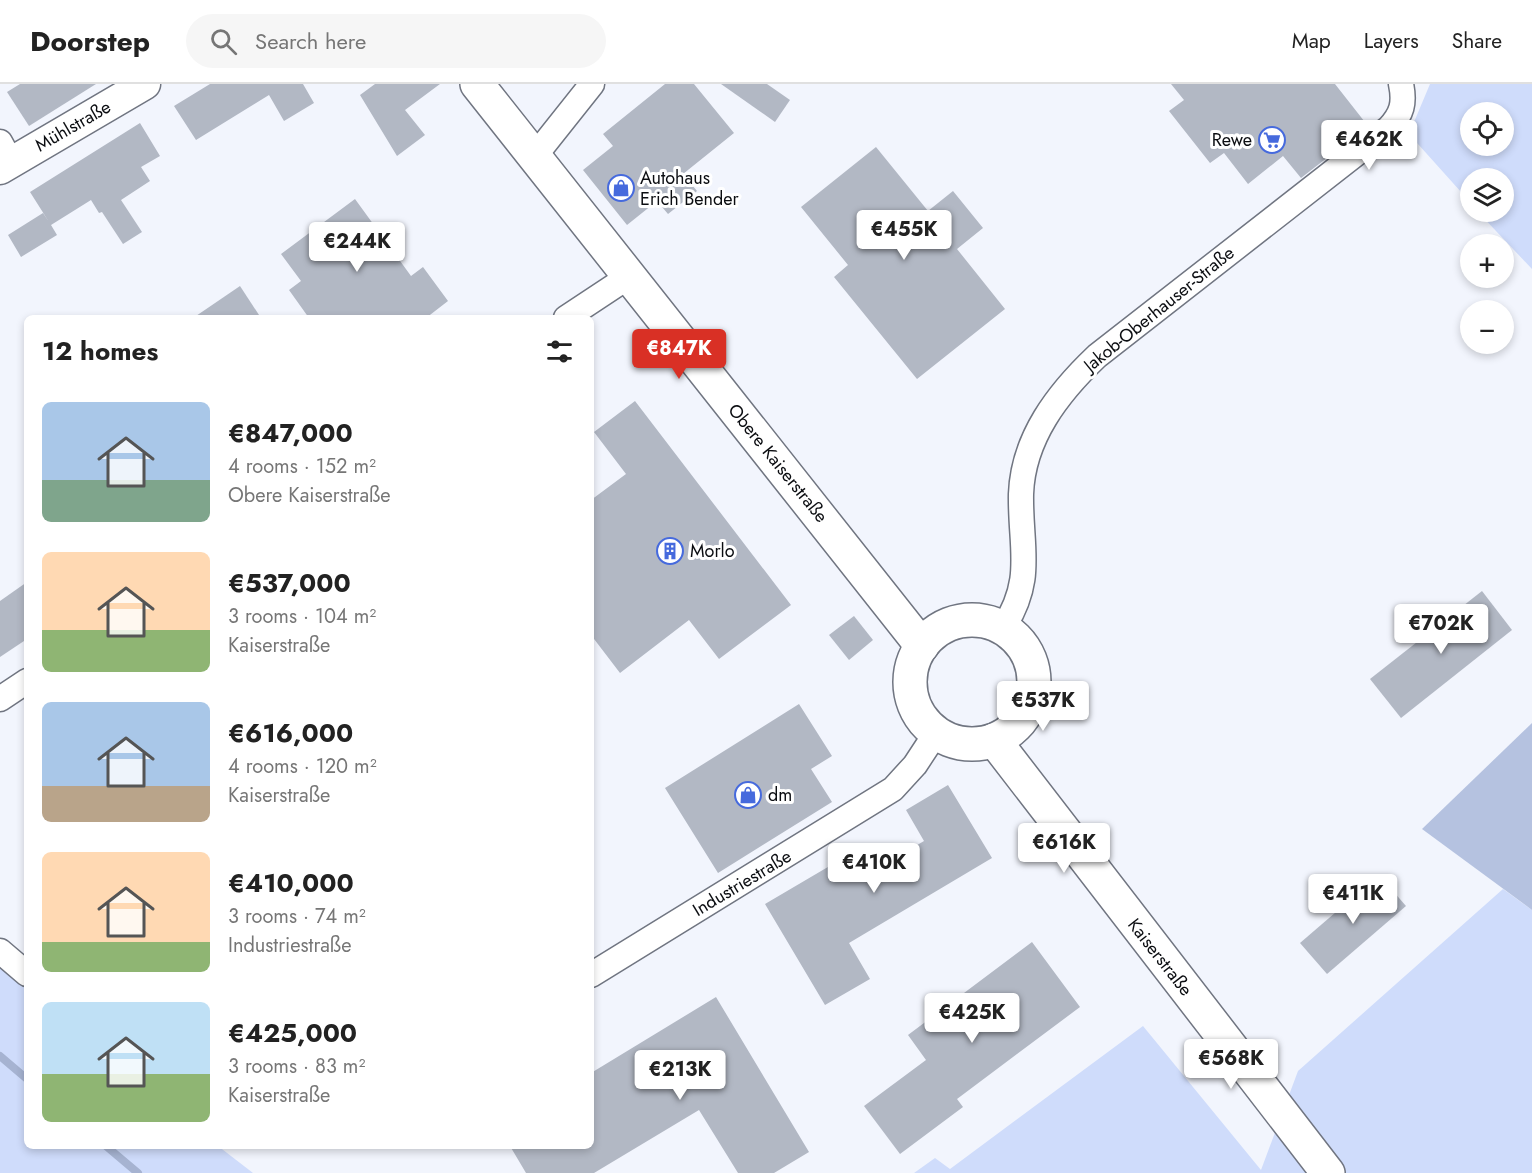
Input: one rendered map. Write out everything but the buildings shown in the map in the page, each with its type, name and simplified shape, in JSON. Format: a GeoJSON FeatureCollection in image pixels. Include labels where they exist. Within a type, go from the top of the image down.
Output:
{"type":"FeatureCollection","features":[{"type":"Feature","properties":{"kind":"main road","name":"Obere Kaiserstraße"},"geometry":{"type":"LineString","coordinates":[[477,84],[628,277],[785,470],[921,646]]}},
{"type":"Feature","properties":{"kind":"main road"},"geometry":{"type":"LineString","coordinates":[[968,620],[986,621],[1003,628],[1018,641],[1029,658],[1034,677],[1032,697],[1024,715],[1011,730],[994,740],[977,744],[959,742],[936,733],[918,712],[912,696],[910,678],[921,646],[934,632],[950,624],[968,620]]}},
{"type":"Feature","properties":{"kind":"main road","name":"Kaiserstraße"},"geometry":{"type":"LineString","coordinates":[[994,740],[1328,1173]]}},
{"type":"Feature","properties":{"kind":"street","name":"Mühlstraße"},"geometry":{"type":"LineString","coordinates":[[4,158],[145,84]]}},
{"type":"Feature","properties":{"kind":"street"},"geometry":{"type":"LineString","coordinates":[[534,157],[592,84]]}},
{"type":"Feature","properties":{"kind":"street","name":"Jakob-Oberhauser-Straße"},"geometry":{"type":"LineString","coordinates":[[1003,628],[1020,599],[1024,580],[1021,493],[1026,457],[1037,431],[1054,404],[1074,378],[1097,356],[1389,128],[1399,117],[1404,103],[1401,84]]}},
{"type":"Feature","properties":{"kind":"street"},"geometry":{"type":"LineString","coordinates":[[571,315],[628,277]]}},
{"type":"Feature","properties":{"kind":"street"},"geometry":{"type":"LineString","coordinates":[[0,699],[24,683]]}},
{"type":"Feature","properties":{"kind":"street","name":"Industriestraße"},"geometry":{"type":"LineString","coordinates":[[594,973],[893,789],[915,765],[936,733]]}},
{"type":"Feature","properties":{"kind":"street"},"geometry":{"type":"LineString","coordinates":[[0,951],[24,971]]}},
{"type":"Feature","properties":{"kind":"shaded area"},"geometry":{"type":"Polygon","coordinates":[[[1430,84],[1532,84],[1532,269],[1514,250],[1514,234],[1499,234],[1487,222],[1514,222],[1514,168],[1460,168],[1460,191],[1409,134],[1430,84]]]}},
{"type":"Feature","properties":{"kind":"shaded area"},"geometry":{"type":"Polygon","coordinates":[[[1532,723],[1532,910],[1422,829],[1532,723]]]}},
{"type":"Feature","properties":{"kind":"shaded area"},"geometry":{"type":"Polygon","coordinates":[[[1503,889],[1532,910],[1532,1173],[914,1173],[935,1158],[950,1169],[1143,1026],[1261,1170],[1298,1071],[1503,889]]]}},
{"type":"Feature","properties":{"kind":"shaded area"},"geometry":{"type":"Polygon","coordinates":[[[0,966],[24,986],[24,1149],[222,1149],[253,1173],[0,1173],[0,966]]]}},
{"type":"Feature","properties":{"kind":"waterway"},"geometry":{"type":"LineString","coordinates":[[0,1056],[24,1076]]}},
{"type":"Feature","properties":{"kind":"waterway"},"geometry":{"type":"LineString","coordinates":[[110,1149],[138,1173]]}},
{"type":"Feature","properties":{"kind":"place","name":"Rewe"},"geometry":{"type":"Point","coordinates":[1272,140]}},
{"type":"Feature","properties":{"kind":"place","name":"Autohaus Erich Bender"},"geometry":{"type":"Point","coordinates":[621,188]}},
{"type":"Feature","properties":{"kind":"place","name":"Morlo"},"geometry":{"type":"Point","coordinates":[670,551]}},
{"type":"Feature","properties":{"kind":"place","name":"dm"},"geometry":{"type":"Point","coordinates":[748,795]}}]}
